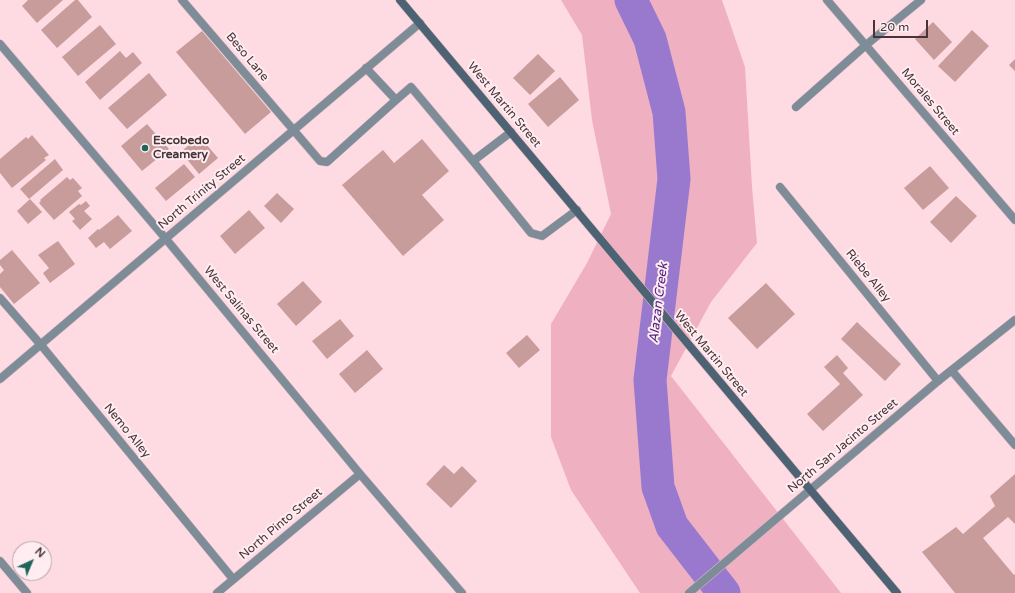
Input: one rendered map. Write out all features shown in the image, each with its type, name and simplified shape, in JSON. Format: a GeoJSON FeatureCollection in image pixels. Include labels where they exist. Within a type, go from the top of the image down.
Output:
{"type":"FeatureCollection","features":[{"type":"Feature","properties":{"kind":"main road","name":"West Martin Street"},"geometry":{"type":"LineString","coordinates":[[400,0],[897,593]]}},
{"type":"Feature","properties":{"kind":"street","name":"Beso Lane"},"geometry":{"type":"LineString","coordinates":[[182,0],[320,161],[327,162],[396,100]]}},
{"type":"Feature","properties":{"kind":"street","name":"Morales Street"},"geometry":{"type":"LineString","coordinates":[[827,0],[1015,220]]}},
{"type":"Feature","properties":{"kind":"street"},"geometry":{"type":"LineString","coordinates":[[796,106],[866,45],[921,0]]}},
{"type":"Feature","properties":{"kind":"street","name":"North Trinity Street"},"geometry":{"type":"LineString","coordinates":[[0,379],[420,23]]}},
{"type":"Feature","properties":{"kind":"street","name":"West Salinas Street"},"geometry":{"type":"LineString","coordinates":[[0,44],[166,238],[458,592]]}},
{"type":"Feature","properties":{"kind":"street"},"geometry":{"type":"LineString","coordinates":[[366,68],[396,100],[411,87],[531,233],[542,236],[577,210]]}},
{"type":"Feature","properties":{"kind":"street"},"geometry":{"type":"LineString","coordinates":[[473,161],[511,132]]}},
{"type":"Feature","properties":{"kind":"street","name":"Riebe Alley"},"geometry":{"type":"LineString","coordinates":[[780,187],[938,381]]}},
{"type":"Feature","properties":{"kind":"street","name":"Nemo Alley"},"geometry":{"type":"LineString","coordinates":[[0,298],[41,345],[233,579]]}},
{"type":"Feature","properties":{"kind":"street","name":"North San Jacinto Street"},"geometry":{"type":"LineString","coordinates":[[688,593],[938,381],[1015,320]]}},
{"type":"Feature","properties":{"kind":"street"},"geometry":{"type":"LineString","coordinates":[[952,371],[1015,445]]}},
{"type":"Feature","properties":{"kind":"street","name":"North Pinto Street"},"geometry":{"type":"LineString","coordinates":[[217,593],[360,474]]}},
{"type":"Feature","properties":{"kind":"street"},"geometry":{"type":"LineString","coordinates":[[0,561],[27,593]]}},
{"type":"Feature","properties":{"kind":"shaded area"},"geometry":{"type":"Polygon","coordinates":[[[561,0],[722,0],[745,67],[757,243],[711,302],[671,376],[841,593],[640,593],[571,490],[551,437],[551,324],[587,263],[611,214],[592,120],[582,35],[561,0]]]}},
{"type":"Feature","properties":{"kind":"building"},"geometry":{"type":"Polygon","coordinates":[[[28,0],[63,0],[37,23],[22,6],[28,0]]]}},
{"type":"Feature","properties":{"kind":"building"},"geometry":{"type":"Polygon","coordinates":[[[75,0],[78,0],[92,17],[57,48],[41,30],[75,0]]]}},
{"type":"Feature","properties":{"kind":"building"},"geometry":{"type":"Polygon","coordinates":[[[933,22],[952,42],[934,60],[915,39],[933,22]]]}},
{"type":"Feature","properties":{"kind":"building"},"geometry":{"type":"Polygon","coordinates":[[[100,25],[116,44],[78,76],[62,57],[100,25]]]}},
{"type":"Feature","properties":{"kind":"building"},"geometry":{"type":"Polygon","coordinates":[[[972,30],[989,46],[955,82],[938,66],[972,30]]]}},
{"type":"Feature","properties":{"kind":"building"},"geometry":{"type":"Polygon","coordinates":[[[202,31],[271,112],[245,134],[176,52],[202,31]]]}},
{"type":"Feature","properties":{"kind":"building"},"geometry":{"type":"Polygon","coordinates":[[[120,51],[126,58],[133,52],[142,63],[100,100],[85,82],[120,51]]]}},
{"type":"Feature","properties":{"kind":"building"},"geometry":{"type":"Polygon","coordinates":[[[538,54],[555,71],[530,95],[513,78],[538,54]]]}},
{"type":"Feature","properties":{"kind":"building"},"geometry":{"type":"Polygon","coordinates":[[[1015,59],[1015,71],[1009,65],[1015,59]]]}},
{"type":"Feature","properties":{"kind":"building"},"geometry":{"type":"Polygon","coordinates":[[[149,73],[167,95],[127,129],[108,108],[149,73]]]}},
{"type":"Feature","properties":{"kind":"building"},"geometry":{"type":"Polygon","coordinates":[[[560,77],[579,100],[548,127],[528,104],[560,77]]]}},
{"type":"Feature","properties":{"kind":"building","name":"Escobedo Creamery"},"geometry":{"type":"Polygon","coordinates":[[[147,124],[169,149],[142,171],[121,146],[147,124]]]}},
{"type":"Feature","properties":{"kind":"building"},"geometry":{"type":"Polygon","coordinates":[[[32,135],[49,155],[44,158],[46,160],[12,188],[0,173],[0,159],[26,137],[28,139],[32,135]]]}},
{"type":"Feature","properties":{"kind":"building"},"geometry":{"type":"Polygon","coordinates":[[[199,136],[218,158],[199,174],[181,152],[199,136]]]}},
{"type":"Feature","properties":{"kind":"building"},"geometry":{"type":"Polygon","coordinates":[[[422,139],[449,171],[422,195],[444,220],[403,256],[342,185],[383,150],[394,163],[422,139]]]}},
{"type":"Feature","properties":{"kind":"building"},"geometry":{"type":"Polygon","coordinates":[[[55,159],[63,170],[29,199],[20,189],[55,159]]]}},
{"type":"Feature","properties":{"kind":"building"},"geometry":{"type":"Polygon","coordinates":[[[184,164],[195,177],[166,201],[155,188],[184,164]]]}},
{"type":"Feature","properties":{"kind":"building"},"geometry":{"type":"Polygon","coordinates":[[[930,166],[949,188],[923,210],[904,188],[930,166]]]}},
{"type":"Feature","properties":{"kind":"building"},"geometry":{"type":"Polygon","coordinates":[[[67,177],[70,180],[73,178],[82,188],[78,191],[82,196],[54,220],[39,203],[41,201],[40,200],[67,177]]]}},
{"type":"Feature","properties":{"kind":"building"},"geometry":{"type":"Polygon","coordinates":[[[277,193],[294,209],[281,223],[264,206],[277,193]]]}},
{"type":"Feature","properties":{"kind":"building"},"geometry":{"type":"Polygon","coordinates":[[[956,196],[977,216],[951,243],[930,222],[956,196]]]}},
{"type":"Feature","properties":{"kind":"building"},"geometry":{"type":"Polygon","coordinates":[[[30,199],[42,212],[28,224],[17,211],[30,199]]]}},
{"type":"Feature","properties":{"kind":"building"},"geometry":{"type":"Polygon","coordinates":[[[86,201],[90,206],[84,211],[92,219],[80,230],[72,221],[75,219],[69,212],[79,204],[81,205],[86,201]]]}},
{"type":"Feature","properties":{"kind":"building"},"geometry":{"type":"Polygon","coordinates":[[[249,210],[265,228],[235,254],[220,236],[249,210]]]}},
{"type":"Feature","properties":{"kind":"building"},"geometry":{"type":"Polygon","coordinates":[[[118,215],[132,231],[110,249],[104,242],[96,248],[88,238],[118,215]]]}},
{"type":"Feature","properties":{"kind":"building"},"geometry":{"type":"Polygon","coordinates":[[[58,241],[75,264],[50,283],[43,273],[49,268],[38,255],[58,241]]]}},
{"type":"Feature","properties":{"kind":"building"},"geometry":{"type":"Polygon","coordinates":[[[12,250],[40,283],[14,304],[0,287],[0,274],[4,270],[0,265],[0,260],[12,250]]]}},
{"type":"Feature","properties":{"kind":"building"},"geometry":{"type":"Polygon","coordinates":[[[303,281],[322,302],[296,326],[277,304],[303,281]]]}},
{"type":"Feature","properties":{"kind":"building"},"geometry":{"type":"Polygon","coordinates":[[[766,283],[795,314],[757,349],[728,318],[766,283]]]}},
{"type":"Feature","properties":{"kind":"building"},"geometry":{"type":"Polygon","coordinates":[[[340,319],[354,336],[327,359],[312,341],[340,319]]]}},
{"type":"Feature","properties":{"kind":"building"},"geometry":{"type":"Polygon","coordinates":[[[857,322],[901,364],[885,381],[841,339],[857,322]]]}},
{"type":"Feature","properties":{"kind":"building"},"geometry":{"type":"Polygon","coordinates":[[[527,335],[540,350],[519,368],[506,353],[527,335]]]}},
{"type":"Feature","properties":{"kind":"building"},"geometry":{"type":"Polygon","coordinates":[[[367,350],[383,369],[355,393],[339,374],[367,350]]]}},
{"type":"Feature","properties":{"kind":"building"},"geometry":{"type":"Polygon","coordinates":[[[837,355],[848,368],[843,373],[863,395],[823,431],[807,414],[840,384],[824,367],[837,355]]]}},
{"type":"Feature","properties":{"kind":"building"},"geometry":{"type":"Polygon","coordinates":[[[444,465],[454,474],[462,466],[477,481],[451,508],[426,484],[444,465]]]}},
{"type":"Feature","properties":{"kind":"building"},"geometry":{"type":"Polygon","coordinates":[[[1015,474],[1015,524],[1008,517],[983,538],[1014,575],[1015,574],[1015,593],[955,593],[922,552],[956,527],[963,534],[995,506],[990,496],[1015,474]]]}},
{"type":"Feature","properties":{"kind":"waterway","name":"Alazan Creek"},"geometry":{"type":"LineString","coordinates":[[631,0],[650,39],[669,112],[674,179],[650,380],[658,487],[672,526],[724,593]]}},
{"type":"Feature","properties":{"kind":"place","name":"Escobedo Creamery"},"geometry":{"type":"Point","coordinates":[145,148]}}]}
